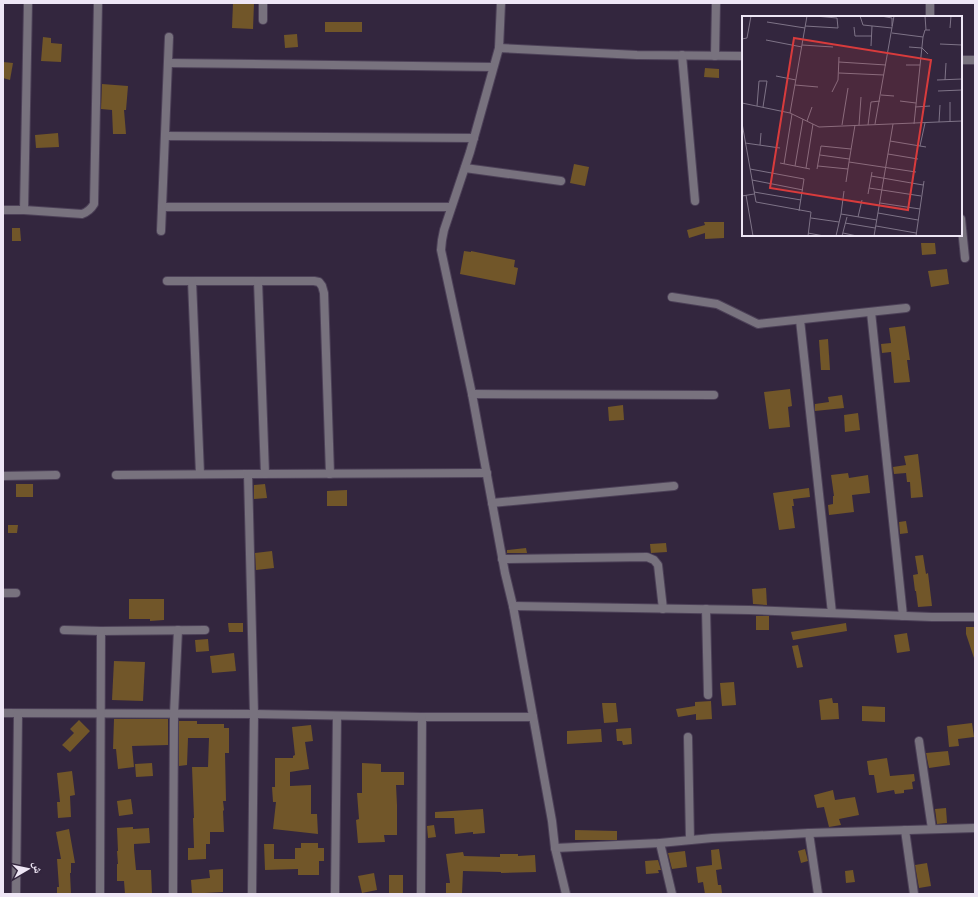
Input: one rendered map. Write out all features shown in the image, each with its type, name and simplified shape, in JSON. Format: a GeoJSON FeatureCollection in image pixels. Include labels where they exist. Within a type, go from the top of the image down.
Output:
{"type":"FeatureCollection","features":[{"type":"Feature","properties":{"kind":"street"},"geometry":{"type":"LineString","coordinates":[[24,210],[28,3]]}},
{"type":"Feature","properties":{"kind":"street"},"geometry":{"type":"LineString","coordinates":[[3,210],[82,214],[88,212],[94,204],[98,3]]}},
{"type":"Feature","properties":{"kind":"street"},"geometry":{"type":"LineString","coordinates":[[263,3],[263,20]]}},
{"type":"Feature","properties":{"kind":"street"},"geometry":{"type":"LineString","coordinates":[[501,3],[498,48],[474,138],[451,207],[442,240],[441,250],[472,394],[502,559],[513,606],[552,821],[555,848],[566,894]]}},
{"type":"Feature","properties":{"kind":"street"},"geometry":{"type":"LineString","coordinates":[[715,56],[716,3]]}},
{"type":"Feature","properties":{"kind":"street"},"geometry":{"type":"LineString","coordinates":[[930,3],[930,16]]}},
{"type":"Feature","properties":{"kind":"street"},"geometry":{"type":"LineString","coordinates":[[161,231],[169,37]]}},
{"type":"Feature","properties":{"kind":"street"},"geometry":{"type":"LineString","coordinates":[[498,48],[629,55],[742,56]]}},
{"type":"Feature","properties":{"kind":"street"},"geometry":{"type":"LineString","coordinates":[[682,55],[695,201]]}},
{"type":"Feature","properties":{"kind":"street"},"geometry":{"type":"LineString","coordinates":[[962,60],[975,60]]}},
{"type":"Feature","properties":{"kind":"street"},"geometry":{"type":"LineString","coordinates":[[168,63],[493,67]]}},
{"type":"Feature","properties":{"kind":"street"},"geometry":{"type":"LineString","coordinates":[[165,136],[474,138]]}},
{"type":"Feature","properties":{"kind":"street"},"geometry":{"type":"LineString","coordinates":[[465,168],[560,181]]}},
{"type":"Feature","properties":{"kind":"street"},"geometry":{"type":"LineString","coordinates":[[162,207],[451,207]]}},
{"type":"Feature","properties":{"kind":"street"},"geometry":{"type":"LineString","coordinates":[[962,229],[965,258]]}},
{"type":"Feature","properties":{"kind":"street"},"geometry":{"type":"LineString","coordinates":[[167,281],[314,280],[319,282],[324,293],[330,474]]}},
{"type":"Feature","properties":{"kind":"street"},"geometry":{"type":"LineString","coordinates":[[192,281],[200,474]]}},
{"type":"Feature","properties":{"kind":"street"},"geometry":{"type":"LineString","coordinates":[[258,281],[265,474]]}},
{"type":"Feature","properties":{"kind":"street"},"geometry":{"type":"LineString","coordinates":[[672,297],[717,304],[758,324],[906,308]]}},
{"type":"Feature","properties":{"kind":"street"},"geometry":{"type":"LineString","coordinates":[[871,312],[903,616]]}},
{"type":"Feature","properties":{"kind":"street"},"geometry":{"type":"LineString","coordinates":[[800,320],[832,613]]}},
{"type":"Feature","properties":{"kind":"street"},"geometry":{"type":"LineString","coordinates":[[472,394],[714,395]]}},
{"type":"Feature","properties":{"kind":"street"},"geometry":{"type":"LineString","coordinates":[[116,475],[487,473]]}},
{"type":"Feature","properties":{"kind":"street"},"geometry":{"type":"LineString","coordinates":[[248,474],[254,714],[252,894]]}},
{"type":"Feature","properties":{"kind":"street"},"geometry":{"type":"LineString","coordinates":[[3,476],[56,475]]}},
{"type":"Feature","properties":{"kind":"street"},"geometry":{"type":"LineString","coordinates":[[492,503],[674,486]]}},
{"type":"Feature","properties":{"kind":"street"},"geometry":{"type":"LineString","coordinates":[[502,559],[647,557],[654,560],[658,565],[663,608]]}},
{"type":"Feature","properties":{"kind":"street"},"geometry":{"type":"LineString","coordinates":[[3,593],[16,593]]}},
{"type":"Feature","properties":{"kind":"street"},"geometry":{"type":"LineString","coordinates":[[513,606],[706,609],[975,617]]}},
{"type":"Feature","properties":{"kind":"street"},"geometry":{"type":"LineString","coordinates":[[706,609],[708,695]]}},
{"type":"Feature","properties":{"kind":"street"},"geometry":{"type":"LineString","coordinates":[[64,630],[205,630]]}},
{"type":"Feature","properties":{"kind":"street"},"geometry":{"type":"LineString","coordinates":[[173,894],[174,714],[178,630]]}},
{"type":"Feature","properties":{"kind":"street"},"geometry":{"type":"LineString","coordinates":[[100,894],[101,631]]}},
{"type":"Feature","properties":{"kind":"street"},"geometry":{"type":"LineString","coordinates":[[3,713],[533,717]]}},
{"type":"Feature","properties":{"kind":"street"},"geometry":{"type":"LineString","coordinates":[[16,894],[18,714]]}},
{"type":"Feature","properties":{"kind":"street"},"geometry":{"type":"LineString","coordinates":[[334,894],[338,716]]}},
{"type":"Feature","properties":{"kind":"street"},"geometry":{"type":"LineString","coordinates":[[421,894],[422,717]]}},
{"type":"Feature","properties":{"kind":"street"},"geometry":{"type":"LineString","coordinates":[[688,737],[690,840]]}},
{"type":"Feature","properties":{"kind":"street"},"geometry":{"type":"LineString","coordinates":[[919,741],[932,829]]}},
{"type":"Feature","properties":{"kind":"street"},"geometry":{"type":"LineString","coordinates":[[555,848],[809,833],[975,828]]}},
{"type":"Feature","properties":{"kind":"street"},"geometry":{"type":"LineString","coordinates":[[905,830],[914,894]]}},
{"type":"Feature","properties":{"kind":"street"},"geometry":{"type":"LineString","coordinates":[[809,833],[818,894]]}},
{"type":"Feature","properties":{"kind":"street"},"geometry":{"type":"LineString","coordinates":[[660,843],[672,894]]}},
{"type":"Feature","properties":{"kind":"building"},"geometry":{"type":"Polygon","coordinates":[[[233,3],[254,3],[253,29],[232,28],[233,3]]]}},
{"type":"Feature","properties":{"kind":"building"},"geometry":{"type":"Polygon","coordinates":[[[325,22],[362,22],[362,32],[325,32],[325,22]]]}},
{"type":"Feature","properties":{"kind":"building"},"geometry":{"type":"Polygon","coordinates":[[[297,34],[298,47],[285,48],[284,35],[297,34]]]}},
{"type":"Feature","properties":{"kind":"building"},"geometry":{"type":"Polygon","coordinates":[[[43,37],[51,38],[51,43],[62,44],[61,62],[41,61],[43,37]]]}},
{"type":"Feature","properties":{"kind":"building"},"geometry":{"type":"Polygon","coordinates":[[[3,62],[13,63],[10,80],[3,78],[3,62]]]}},
{"type":"Feature","properties":{"kind":"building"},"geometry":{"type":"Polygon","coordinates":[[[705,68],[719,69],[719,78],[704,77],[705,68]]]}},
{"type":"Feature","properties":{"kind":"building"},"geometry":{"type":"Polygon","coordinates":[[[102,84],[128,86],[126,110],[124,110],[126,134],[113,134],[112,110],[101,109],[102,84]]]}},
{"type":"Feature","properties":{"kind":"building"},"geometry":{"type":"Polygon","coordinates":[[[58,133],[59,147],[36,148],[35,135],[58,133]]]}},
{"type":"Feature","properties":{"kind":"building"},"geometry":{"type":"Polygon","coordinates":[[[574,164],[589,167],[585,186],[570,183],[574,164]]]}},
{"type":"Feature","properties":{"kind":"building"},"geometry":{"type":"Polygon","coordinates":[[[704,222],[724,222],[724,238],[705,239],[705,233],[689,238],[687,230],[705,225],[704,222]]]}},
{"type":"Feature","properties":{"kind":"building"},"geometry":{"type":"Polygon","coordinates":[[[12,228],[20,228],[21,241],[12,241],[12,228]]]}},
{"type":"Feature","properties":{"kind":"building"},"geometry":{"type":"Polygon","coordinates":[[[921,243],[935,243],[936,254],[922,255],[921,243]]]}},
{"type":"Feature","properties":{"kind":"building"},"geometry":{"type":"Polygon","coordinates":[[[464,251],[471,251],[515,260],[514,267],[518,268],[515,285],[460,274],[464,251]]]}},
{"type":"Feature","properties":{"kind":"building"},"geometry":{"type":"Polygon","coordinates":[[[947,269],[949,284],[931,287],[928,271],[947,269]]]}},
{"type":"Feature","properties":{"kind":"building"},"geometry":{"type":"Polygon","coordinates":[[[905,326],[910,360],[907,360],[910,382],[894,383],[891,352],[882,353],[881,344],[891,343],[889,328],[905,326]]]}},
{"type":"Feature","properties":{"kind":"building"},"geometry":{"type":"Polygon","coordinates":[[[828,339],[830,370],[821,370],[819,340],[828,339]]]}},
{"type":"Feature","properties":{"kind":"building"},"geometry":{"type":"Polygon","coordinates":[[[790,389],[792,406],[788,407],[790,427],[769,429],[764,392],[790,389]]]}},
{"type":"Feature","properties":{"kind":"building"},"geometry":{"type":"Polygon","coordinates":[[[842,395],[844,408],[815,411],[815,404],[829,402],[828,397],[842,395]]]}},
{"type":"Feature","properties":{"kind":"building"},"geometry":{"type":"Polygon","coordinates":[[[623,405],[624,420],[609,421],[608,407],[623,405]]]}},
{"type":"Feature","properties":{"kind":"building"},"geometry":{"type":"Polygon","coordinates":[[[858,413],[860,430],[845,432],[844,415],[858,413]]]}},
{"type":"Feature","properties":{"kind":"building"},"geometry":{"type":"Polygon","coordinates":[[[918,454],[923,497],[911,498],[910,482],[907,482],[906,473],[894,474],[893,467],[906,465],[904,456],[918,454]]]}},
{"type":"Feature","properties":{"kind":"building"},"geometry":{"type":"Polygon","coordinates":[[[848,473],[849,478],[868,475],[870,493],[852,495],[854,512],[829,515],[828,505],[833,504],[834,496],[831,475],[848,473]]]}},
{"type":"Feature","properties":{"kind":"building"},"geometry":{"type":"Polygon","coordinates":[[[16,484],[33,484],[33,497],[16,497],[16,484]]]}},
{"type":"Feature","properties":{"kind":"building"},"geometry":{"type":"Polygon","coordinates":[[[265,484],[267,498],[254,499],[254,485],[265,484]]]}},
{"type":"Feature","properties":{"kind":"building"},"geometry":{"type":"Polygon","coordinates":[[[809,488],[810,497],[793,499],[794,506],[792,506],[795,528],[779,530],[773,493],[809,488]]]}},
{"type":"Feature","properties":{"kind":"building"},"geometry":{"type":"Polygon","coordinates":[[[347,490],[347,506],[327,506],[327,491],[347,490]]]}},
{"type":"Feature","properties":{"kind":"building"},"geometry":{"type":"Polygon","coordinates":[[[906,521],[908,533],[900,534],[899,522],[906,521]]]}},
{"type":"Feature","properties":{"kind":"building"},"geometry":{"type":"Polygon","coordinates":[[[8,525],[18,525],[17,533],[8,533],[8,525]]]}},
{"type":"Feature","properties":{"kind":"building"},"geometry":{"type":"Polygon","coordinates":[[[666,543],[667,552],[651,553],[650,544],[666,543]]]}},
{"type":"Feature","properties":{"kind":"building"},"geometry":{"type":"Polygon","coordinates":[[[526,548],[527,553],[507,553],[507,550],[526,548]]]}},
{"type":"Feature","properties":{"kind":"building"},"geometry":{"type":"Polygon","coordinates":[[[272,551],[274,568],[256,570],[255,553],[272,551]]]}},
{"type":"Feature","properties":{"kind":"building"},"geometry":{"type":"Polygon","coordinates":[[[923,555],[926,574],[928,573],[932,606],[918,607],[913,575],[918,574],[915,556],[923,555]]]}},
{"type":"Feature","properties":{"kind":"building"},"geometry":{"type":"Polygon","coordinates":[[[766,588],[767,605],[753,604],[752,589],[766,588]]]}},
{"type":"Feature","properties":{"kind":"building"},"geometry":{"type":"Polygon","coordinates":[[[129,599],[164,599],[164,620],[150,621],[150,619],[129,619],[129,599]]]}},
{"type":"Feature","properties":{"kind":"building"},"geometry":{"type":"Polygon","coordinates":[[[756,616],[769,616],[769,630],[756,630],[756,616]]]}},
{"type":"Feature","properties":{"kind":"building"},"geometry":{"type":"Polygon","coordinates":[[[228,623],[243,623],[243,632],[229,632],[228,623]]]}},
{"type":"Feature","properties":{"kind":"building"},"geometry":{"type":"Polygon","coordinates":[[[846,623],[847,631],[793,640],[791,632],[846,623]]]}},
{"type":"Feature","properties":{"kind":"building"},"geometry":{"type":"Polygon","coordinates":[[[966,627],[975,627],[974,658],[966,634],[966,627]]]}},
{"type":"Feature","properties":{"kind":"building"},"geometry":{"type":"Polygon","coordinates":[[[907,633],[910,651],[897,653],[894,635],[907,633]]]}},
{"type":"Feature","properties":{"kind":"building"},"geometry":{"type":"Polygon","coordinates":[[[208,639],[209,651],[196,652],[195,640],[208,639]]]}},
{"type":"Feature","properties":{"kind":"building"},"geometry":{"type":"Polygon","coordinates":[[[798,645],[803,667],[797,668],[792,646],[798,645]]]}},
{"type":"Feature","properties":{"kind":"building"},"geometry":{"type":"Polygon","coordinates":[[[234,653],[236,671],[212,673],[210,656],[234,653]]]}},
{"type":"Feature","properties":{"kind":"building"},"geometry":{"type":"Polygon","coordinates":[[[114,661],[145,662],[143,701],[112,700],[114,661]]]}},
{"type":"Feature","properties":{"kind":"building"},"geometry":{"type":"Polygon","coordinates":[[[734,682],[736,705],[722,706],[720,683],[734,682]]]}},
{"type":"Feature","properties":{"kind":"building"},"geometry":{"type":"Polygon","coordinates":[[[832,698],[833,703],[838,703],[839,719],[821,720],[819,700],[832,698]]]}},
{"type":"Feature","properties":{"kind":"building"},"geometry":{"type":"Polygon","coordinates":[[[711,701],[712,719],[696,720],[696,714],[678,717],[676,709],[695,706],[695,702],[711,701]]]}},
{"type":"Feature","properties":{"kind":"building"},"geometry":{"type":"Polygon","coordinates":[[[602,703],[616,703],[618,722],[604,723],[602,703]]]}},
{"type":"Feature","properties":{"kind":"building"},"geometry":{"type":"Polygon","coordinates":[[[862,706],[885,707],[885,722],[862,721],[862,706]]]}},
{"type":"Feature","properties":{"kind":"building"},"geometry":{"type":"Polygon","coordinates":[[[114,719],[168,719],[168,745],[132,746],[134,767],[118,769],[116,749],[113,749],[114,719]]]}},
{"type":"Feature","properties":{"kind":"building"},"geometry":{"type":"Polygon","coordinates":[[[79,720],[90,731],[70,752],[62,745],[74,733],[70,729],[79,720]]]}},
{"type":"Feature","properties":{"kind":"building"},"geometry":{"type":"Polygon","coordinates":[[[179,721],[197,721],[197,724],[224,724],[224,728],[229,728],[229,753],[225,753],[226,801],[223,801],[224,832],[210,832],[210,844],[206,844],[206,859],[188,860],[188,848],[194,848],[192,767],[208,767],[209,738],[188,738],[187,765],[179,766],[179,721]]]}},
{"type":"Feature","properties":{"kind":"building"},"geometry":{"type":"Polygon","coordinates":[[[972,723],[974,737],[958,739],[959,746],[949,747],[947,726],[972,723]]]}},
{"type":"Feature","properties":{"kind":"building"},"geometry":{"type":"Polygon","coordinates":[[[311,725],[313,741],[305,742],[309,769],[290,772],[290,786],[311,785],[311,814],[317,814],[318,834],[273,829],[276,802],[273,802],[272,787],[275,787],[275,758],[293,758],[295,755],[292,727],[311,725]]]}},
{"type":"Feature","properties":{"kind":"building"},"geometry":{"type":"Polygon","coordinates":[[[631,728],[632,744],[623,745],[622,741],[617,741],[616,729],[631,728]]]}},
{"type":"Feature","properties":{"kind":"building"},"geometry":{"type":"Polygon","coordinates":[[[601,729],[602,742],[567,744],[567,731],[601,729]]]}},
{"type":"Feature","properties":{"kind":"building"},"geometry":{"type":"Polygon","coordinates":[[[948,751],[950,765],[929,768],[926,753],[948,751]]]}},
{"type":"Feature","properties":{"kind":"building"},"geometry":{"type":"Polygon","coordinates":[[[887,758],[890,776],[914,774],[915,781],[912,782],[913,789],[904,790],[904,793],[895,794],[894,790],[877,793],[874,775],[869,775],[867,761],[887,758]]]}},
{"type":"Feature","properties":{"kind":"building"},"geometry":{"type":"Polygon","coordinates":[[[152,763],[153,776],[136,777],[135,764],[152,763]]]}},
{"type":"Feature","properties":{"kind":"building"},"geometry":{"type":"Polygon","coordinates":[[[362,763],[381,764],[381,772],[404,772],[404,785],[396,785],[397,835],[384,835],[385,842],[358,843],[356,820],[359,819],[357,793],[362,793],[362,763]]]}},
{"type":"Feature","properties":{"kind":"building"},"geometry":{"type":"Polygon","coordinates":[[[72,771],[75,795],[70,796],[71,817],[58,818],[57,802],[60,802],[57,773],[72,771]]]}},
{"type":"Feature","properties":{"kind":"building"},"geometry":{"type":"Polygon","coordinates":[[[833,790],[835,800],[855,797],[859,815],[839,819],[841,825],[829,827],[824,807],[817,808],[814,795],[833,790]]]}},
{"type":"Feature","properties":{"kind":"building"},"geometry":{"type":"Polygon","coordinates":[[[131,799],[133,814],[119,816],[117,801],[131,799]]]}},
{"type":"Feature","properties":{"kind":"building"},"geometry":{"type":"Polygon","coordinates":[[[946,808],[947,823],[937,824],[935,809],[946,808]]]}},
{"type":"Feature","properties":{"kind":"building"},"geometry":{"type":"Polygon","coordinates":[[[483,809],[485,833],[473,834],[473,832],[455,834],[454,818],[435,818],[435,812],[483,809]]]}},
{"type":"Feature","properties":{"kind":"building"},"geometry":{"type":"Polygon","coordinates":[[[434,825],[436,837],[428,838],[427,826],[434,825]]]}},
{"type":"Feature","properties":{"kind":"building"},"geometry":{"type":"Polygon","coordinates":[[[133,827],[133,829],[149,828],[150,843],[134,844],[134,849],[136,870],[151,870],[152,894],[125,894],[124,881],[117,881],[117,828],[133,827]]]}},
{"type":"Feature","properties":{"kind":"building"},"geometry":{"type":"Polygon","coordinates":[[[69,829],[75,863],[71,863],[71,894],[57,894],[57,887],[59,887],[57,859],[61,859],[56,832],[69,829]]]}},
{"type":"Feature","properties":{"kind":"building"},"geometry":{"type":"Polygon","coordinates":[[[575,830],[617,831],[617,840],[575,840],[575,830]]]}},
{"type":"Feature","properties":{"kind":"building"},"geometry":{"type":"Polygon","coordinates":[[[301,843],[318,843],[318,848],[324,848],[324,861],[319,861],[319,875],[298,875],[298,869],[265,870],[264,844],[274,844],[274,859],[295,859],[295,848],[301,848],[301,843]]]}},
{"type":"Feature","properties":{"kind":"building"},"geometry":{"type":"Polygon","coordinates":[[[719,849],[722,869],[716,870],[718,885],[721,885],[722,893],[705,894],[703,882],[698,883],[696,867],[712,865],[711,850],[719,849]]]}},
{"type":"Feature","properties":{"kind":"building"},"geometry":{"type":"Polygon","coordinates":[[[805,849],[808,861],[801,863],[798,851],[805,849]]]}},
{"type":"Feature","properties":{"kind":"building"},"geometry":{"type":"Polygon","coordinates":[[[685,851],[687,867],[672,869],[668,853],[685,851]]]}},
{"type":"Feature","properties":{"kind":"building"},"geometry":{"type":"Polygon","coordinates":[[[463,852],[464,856],[500,857],[500,854],[518,854],[518,856],[535,855],[536,872],[501,873],[463,871],[462,894],[446,894],[446,883],[450,883],[446,854],[463,852]]]}},
{"type":"Feature","properties":{"kind":"building"},"geometry":{"type":"Polygon","coordinates":[[[658,860],[661,870],[658,870],[659,873],[646,874],[645,861],[658,860]]]}},
{"type":"Feature","properties":{"kind":"building"},"geometry":{"type":"Polygon","coordinates":[[[927,863],[931,886],[919,888],[915,865],[927,863]]]}},
{"type":"Feature","properties":{"kind":"building"},"geometry":{"type":"Polygon","coordinates":[[[223,869],[223,892],[192,894],[191,880],[210,878],[209,870],[223,869]]]}},
{"type":"Feature","properties":{"kind":"building"},"geometry":{"type":"Polygon","coordinates":[[[853,870],[855,882],[846,883],[845,871],[853,870]]]}},
{"type":"Feature","properties":{"kind":"building"},"geometry":{"type":"Polygon","coordinates":[[[374,873],[377,890],[362,893],[358,876],[374,873]]]}},
{"type":"Feature","properties":{"kind":"building"},"geometry":{"type":"Polygon","coordinates":[[[389,875],[403,875],[403,893],[389,893],[389,875]]]}}]}
